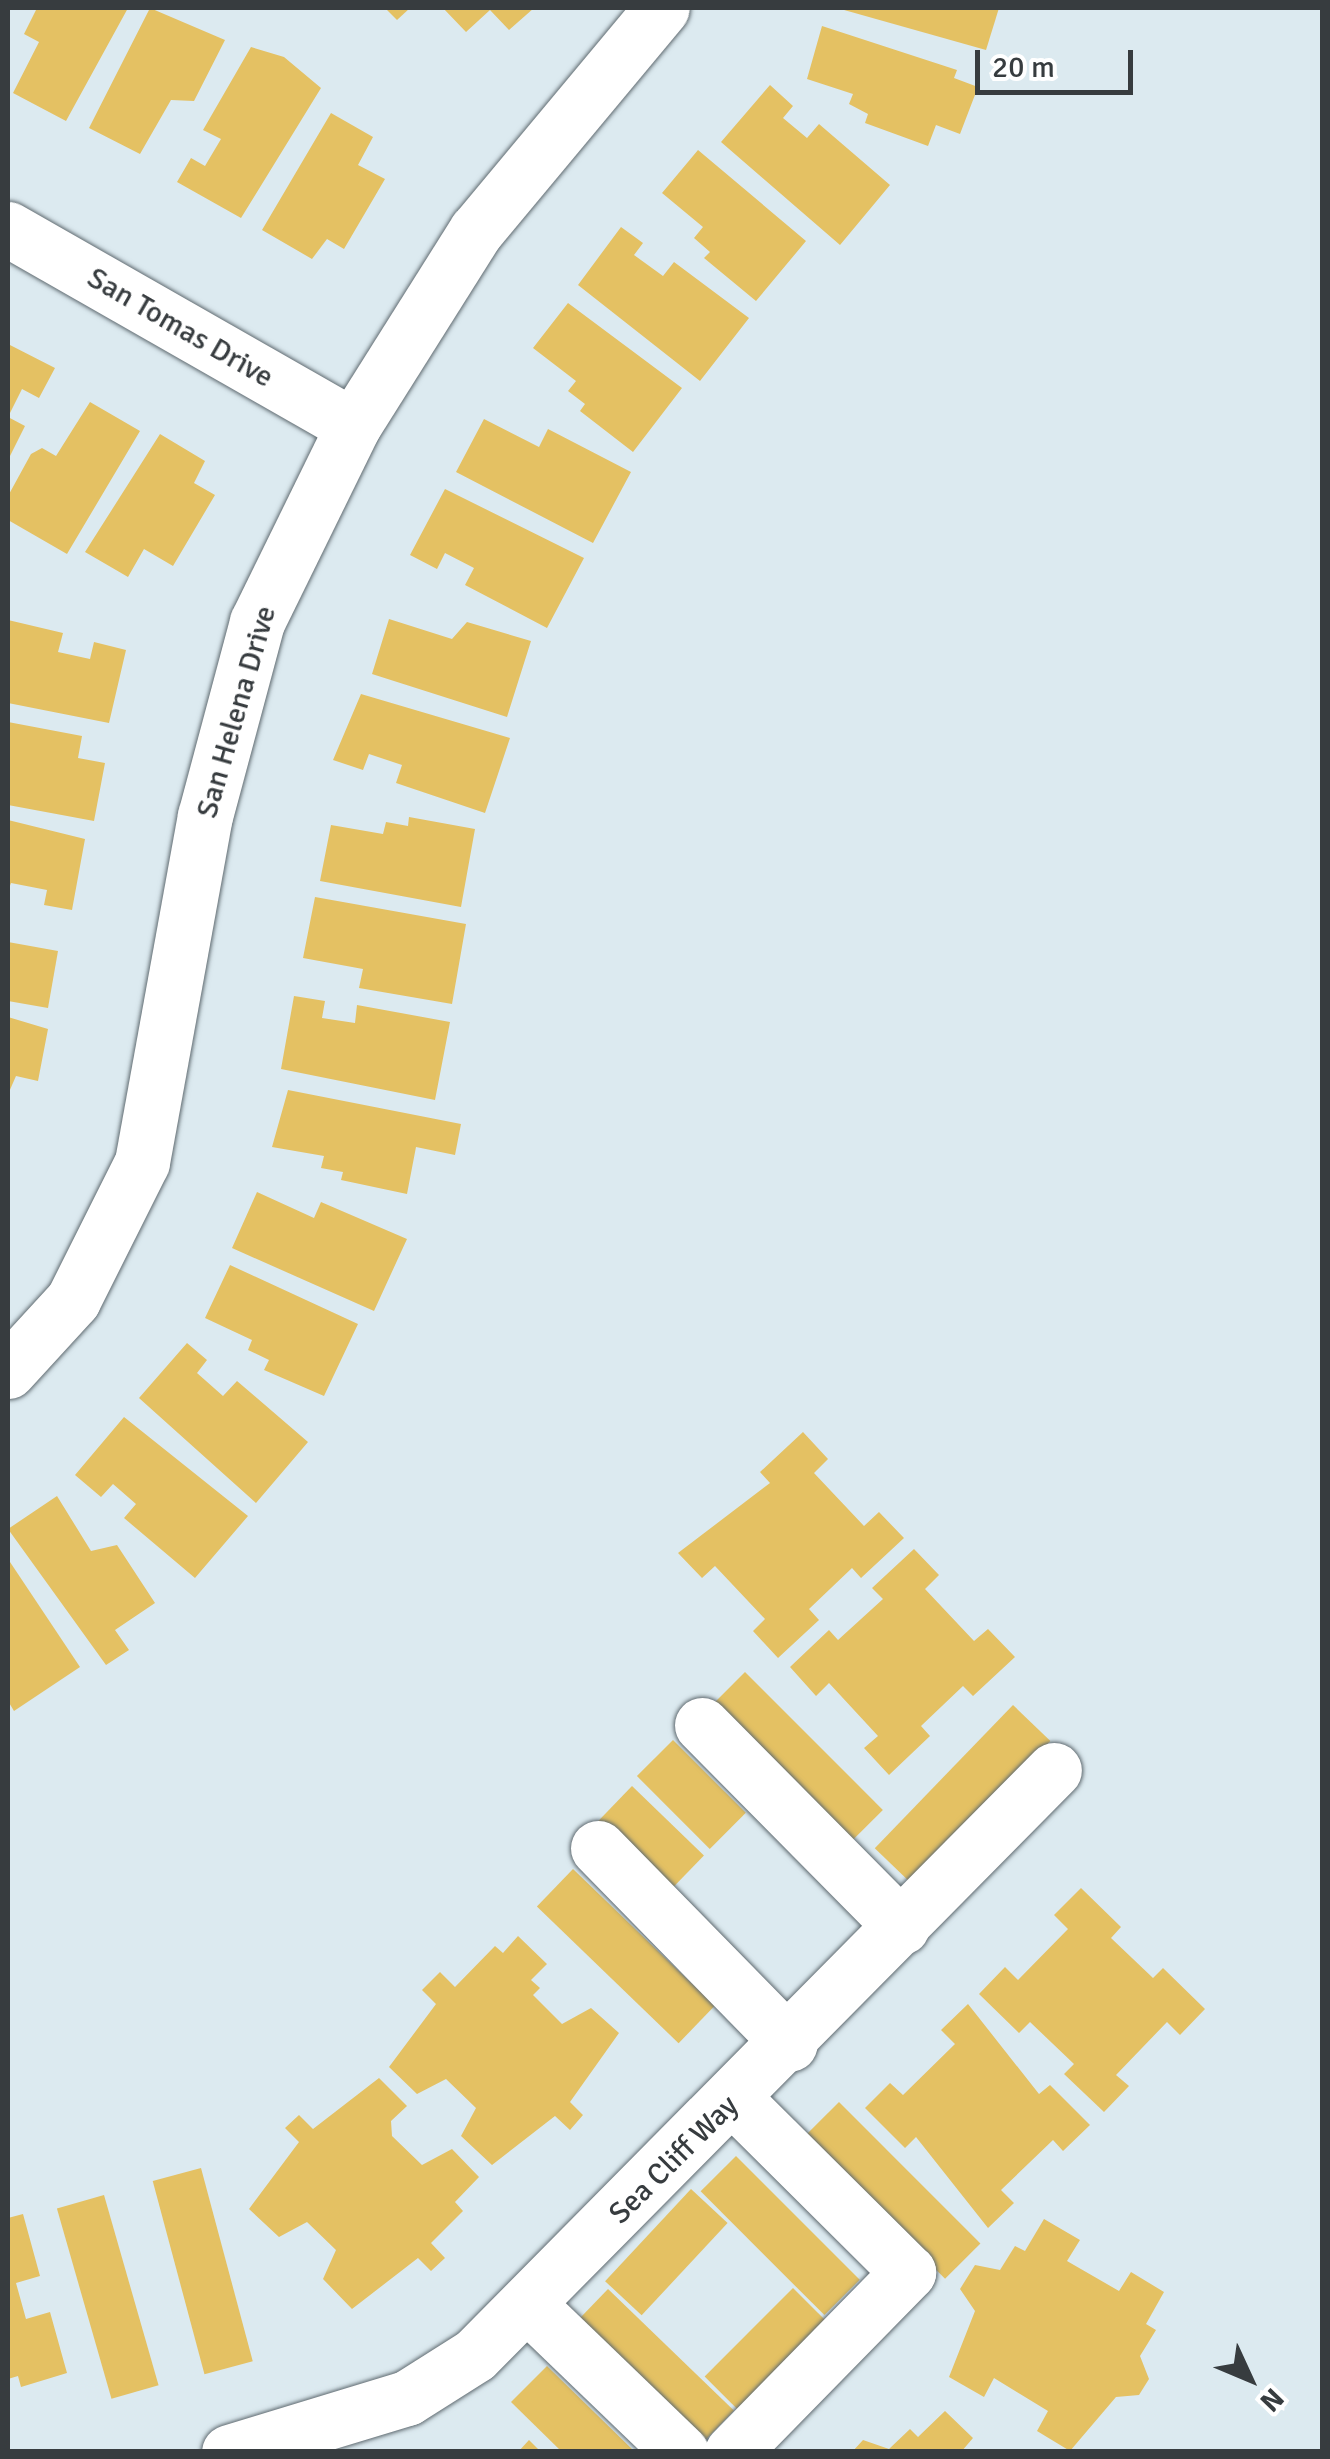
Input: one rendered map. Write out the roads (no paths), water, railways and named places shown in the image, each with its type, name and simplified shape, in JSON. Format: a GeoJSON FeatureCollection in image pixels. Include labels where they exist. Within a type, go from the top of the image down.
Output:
{"type":"FeatureCollection","features":[{"type":"Feature","properties":{"kind":"street","name":"San Helena Drive"},"geometry":{"type":"LineString","coordinates":[[8,1371],[73,1300],[142,1162],[205,816],[256,622],[353,426],[476,231],[662,8]]}},
{"type":"Feature","properties":{"kind":"street","name":"San Tomas Drive"},"geometry":{"type":"LineString","coordinates":[[8,229],[353,426]]}},
{"type":"Feature","properties":{"kind":"street"},"geometry":{"type":"LineString","coordinates":[[702,1724],[902,1927]]}},
{"type":"Feature","properties":{"kind":"street","name":"Sea Cliff Way"},"geometry":{"type":"LineString","coordinates":[[229,2452],[407,2398],[474,2355],[735,2100],[1054,1770]]}},
{"type":"Feature","properties":{"kind":"street"},"geometry":{"type":"LineString","coordinates":[[598,1848],[790,2044]]}},
{"type":"Feature","properties":{"kind":"street"},"geometry":{"type":"LineString","coordinates":[[732,2452],[908,2272],[735,2100]]}},
{"type":"Feature","properties":{"kind":"street"},"geometry":{"type":"LineString","coordinates":[[527,2304],[682,2452]]}}]}
